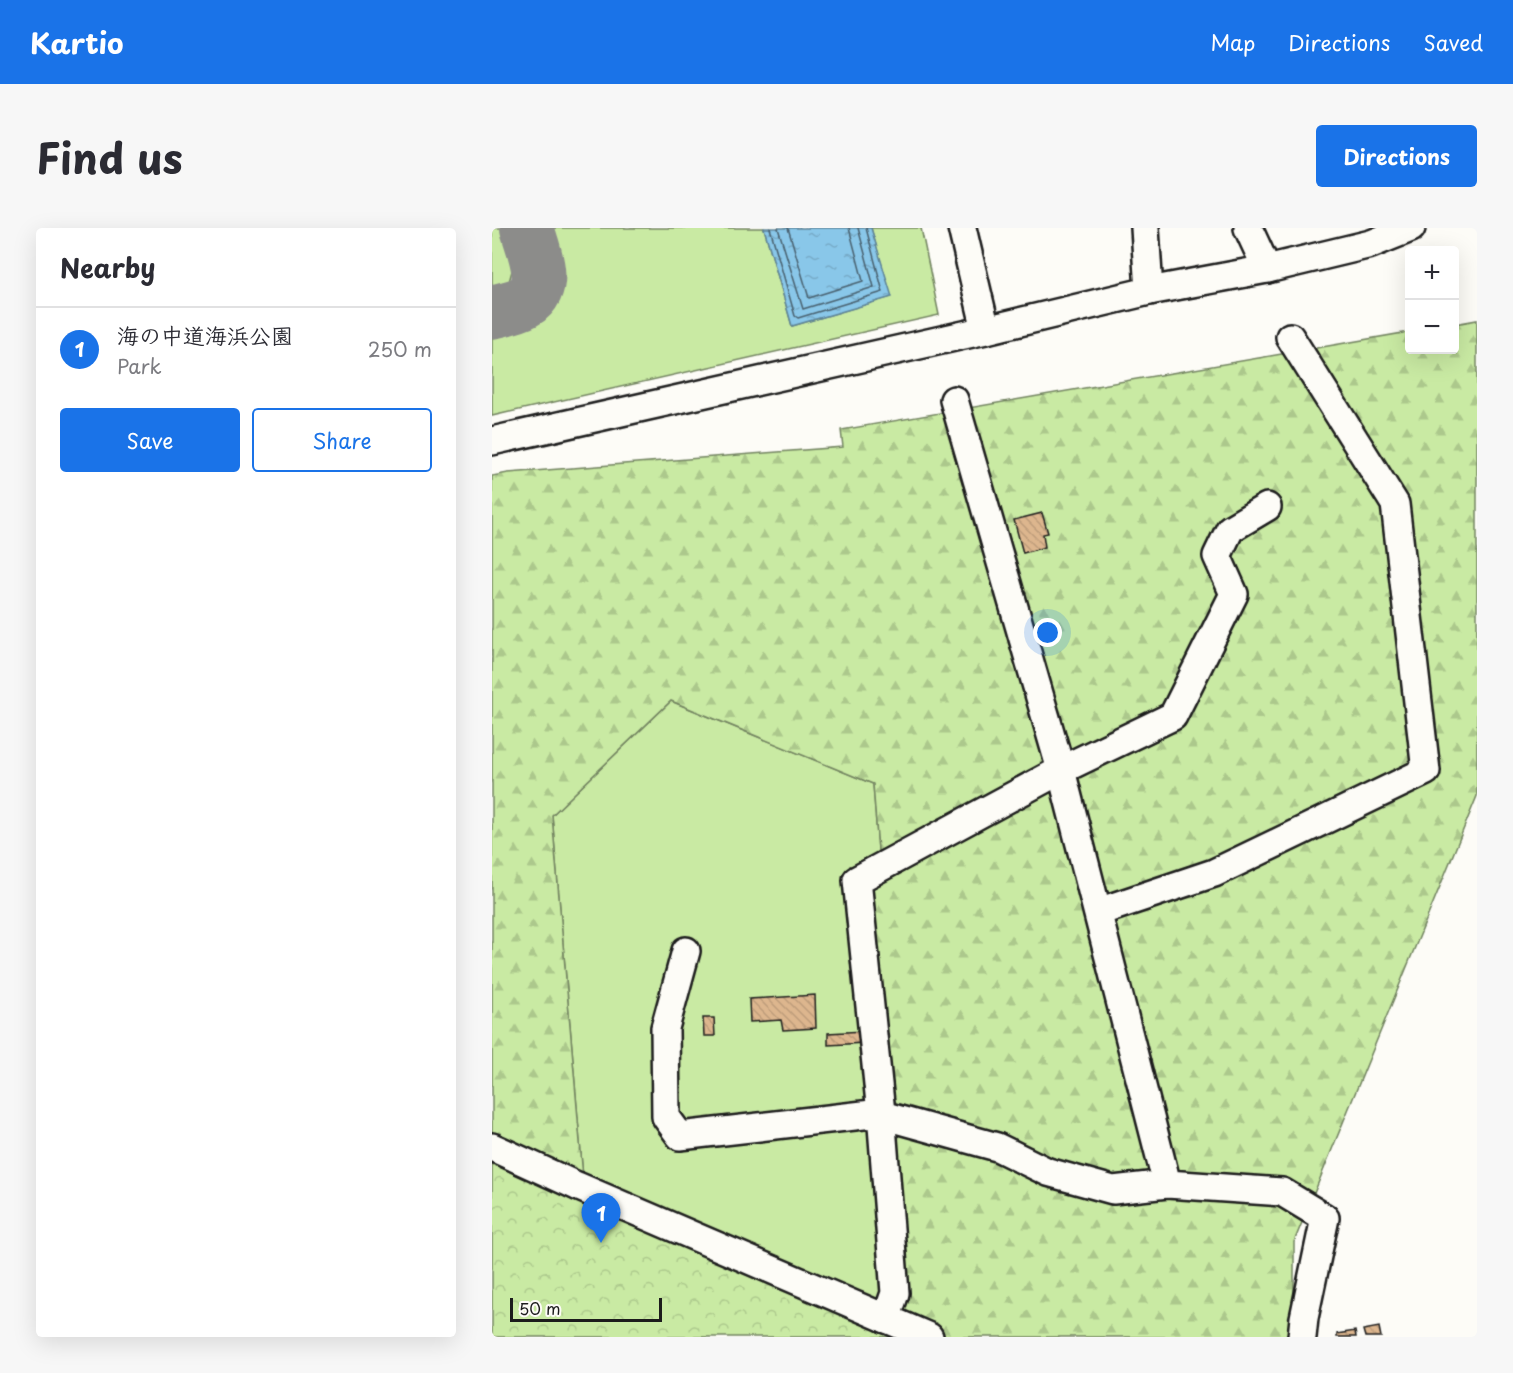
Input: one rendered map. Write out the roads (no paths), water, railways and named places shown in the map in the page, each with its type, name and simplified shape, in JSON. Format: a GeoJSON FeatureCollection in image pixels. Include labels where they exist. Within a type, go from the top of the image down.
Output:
{"type":"FeatureCollection","features":[{"type":"Feature","properties":{"kind":"street"},"geometry":{"type":"LineString","coordinates":[[962,228],[986,330]]}},
{"type":"Feature","properties":{"kind":"street"},"geometry":{"type":"LineString","coordinates":[[1145,228],[1149,291]]}},
{"type":"Feature","properties":{"kind":"street"},"geometry":{"type":"LineString","coordinates":[[1248,228],[1267,269]]}},
{"type":"Feature","properties":{"kind":"street"},"geometry":{"type":"LineString","coordinates":[[492,441],[1149,291],[1267,269],[1371,244],[1411,228]]}},
{"type":"Feature","properties":{"kind":"street"},"geometry":{"type":"LineString","coordinates":[[1098,912],[1214,873],[1426,771],[1395,504],[1290,337]]}},
{"type":"Feature","properties":{"kind":"street"},"geometry":{"type":"LineString","coordinates":[[954,400],[1061,770],[1167,1184]]}},
{"type":"Feature","properties":{"kind":"street"},"geometry":{"type":"LineString","coordinates":[[907,1330],[895,1293],[882,1115],[857,880],[1061,770],[1173,716],[1234,594],[1217,556],[1230,529],[1267,507]]}},
{"type":"Feature","properties":{"kind":"street"},"geometry":{"type":"LineString","coordinates":[[686,951],[665,1028],[666,1117],[680,1136],[882,1115],[997,1147],[1048,1172],[1113,1190],[1167,1184],[1282,1192],[1325,1218],[1302,1337]]}},
{"type":"Feature","properties":{"kind":"street"},"geometry":{"type":"LineString","coordinates":[[492,1147],[907,1330]]}},
{"type":"Feature","properties":{"kind":"water"},"geometry":{"type":"Polygon","coordinates":[[[764,228],[871,228],[892,297],[792,326],[764,228]]]}},
{"type":"Feature","properties":{"kind":"place","name":"海の中道海浜公園"},"geometry":{"type":"Point","coordinates":[601,1243]}}]}
